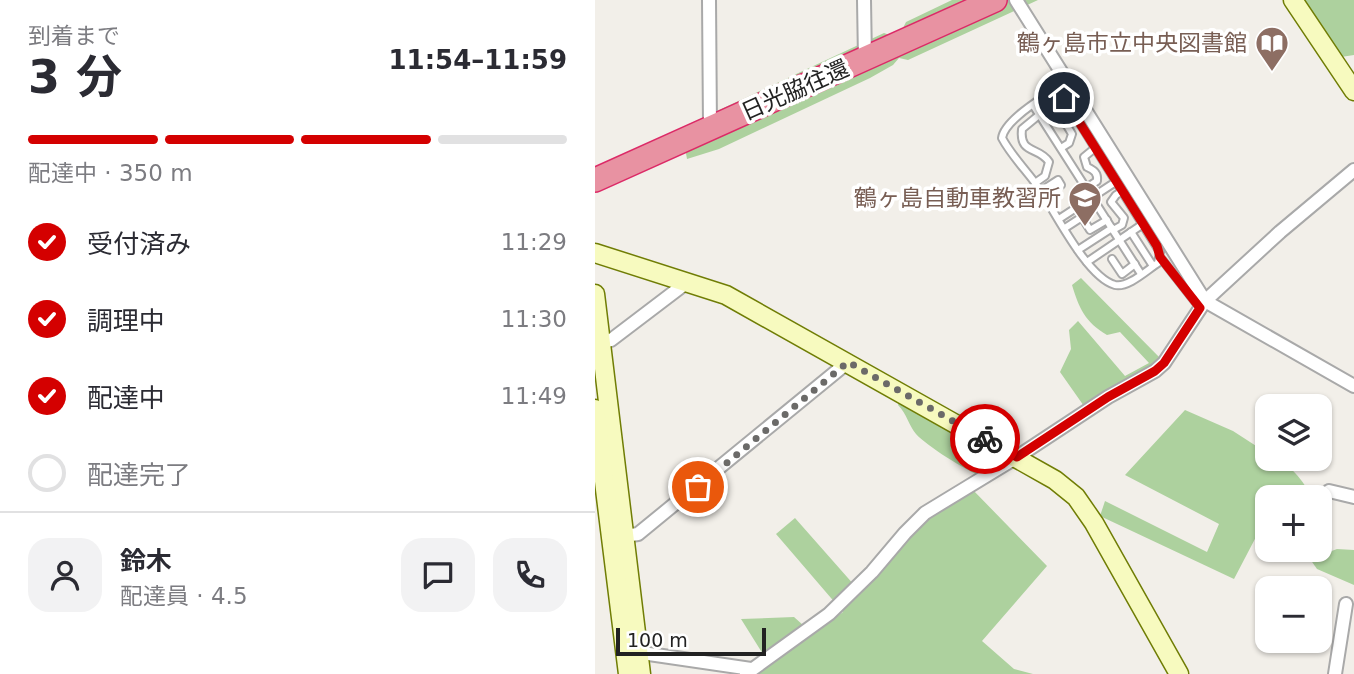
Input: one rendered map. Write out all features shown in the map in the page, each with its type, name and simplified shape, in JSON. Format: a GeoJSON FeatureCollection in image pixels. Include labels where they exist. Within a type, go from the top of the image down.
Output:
{"type":"FeatureCollection","features":[{"type":"Feature","properties":{"kind":"highway","name":"日光脇往還"},"geometry":{"type":"LineString","coordinates":[[595,180],[995,0]]}},
{"type":"Feature","properties":{"kind":"street"},"geometry":{"type":"LineString","coordinates":[[709,0],[710,127]]}},
{"type":"Feature","properties":{"kind":"street"},"geometry":{"type":"LineString","coordinates":[[864,0],[865,60]]}},
{"type":"Feature","properties":{"kind":"street"},"geometry":{"type":"LineString","coordinates":[[1016,0],[1203,305],[1354,386]]}},
{"type":"Feature","properties":{"kind":"street"},"geometry":{"type":"LineString","coordinates":[[1293,0],[1354,91]]}},
{"type":"Feature","properties":{"kind":"street"},"geometry":{"type":"LineString","coordinates":[[638,654],[749,671],[829,614],[872,572],[925,513],[1108,397],[1155,371],[1164,363],[1203,305],[1280,232],[1354,170]]}},
{"type":"Feature","properties":{"kind":"street"},"geometry":{"type":"LineString","coordinates":[[595,253],[726,295],[1055,480],[1076,497],[1094,523],[1179,674]]}},
{"type":"Feature","properties":{"kind":"street"},"geometry":{"type":"LineString","coordinates":[[600,342],[611,340],[686,283]]}},
{"type":"Feature","properties":{"kind":"street"},"geometry":{"type":"LineString","coordinates":[[595,293],[641,674]]}},
{"type":"Feature","properties":{"kind":"street"},"geometry":{"type":"LineString","coordinates":[[624,536],[638,534],[848,362]]}},
{"type":"Feature","properties":{"kind":"street"},"geometry":{"type":"LineString","coordinates":[[595,409],[628,674]]}},
{"type":"Feature","properties":{"kind":"street"},"geometry":{"type":"LineString","coordinates":[[1332,492],[1354,497]]}},
{"type":"Feature","properties":{"kind":"street"},"geometry":{"type":"LineString","coordinates":[[1335,674],[1346,604]]}},
{"type":"Feature","properties":{"kind":"lane"},"geometry":{"type":"LineString","coordinates":[[1160,257],[1153,266],[1126,284],[1116,285],[1101,277],[1078,250],[1041,191],[1002,138],[1009,125],[1049,93],[1058,93],[1064,98],[1157,246],[1160,257],[1203,305]]}},
{"type":"Feature","properties":{"kind":"lane"},"geometry":{"type":"LineString","coordinates":[[1061,148],[1069,143],[1072,134],[1066,124],[1061,124],[1056,118],[1053,108],[1064,98]]}},
{"type":"Feature","properties":{"kind":"lane"},"geometry":{"type":"LineString","coordinates":[[1033,105],[1142,274]]}},
{"type":"Feature","properties":{"kind":"lane"},"geometry":{"type":"LineString","coordinates":[[1035,183],[1045,176],[1049,162],[1039,152],[1030,150],[1021,137],[1022,129],[1039,115]]}},
{"type":"Feature","properties":{"kind":"lane"},"geometry":{"type":"LineString","coordinates":[[1073,197],[1097,181],[1098,176],[1087,167],[1084,157],[1095,148]]}},
{"type":"Feature","properties":{"kind":"lane"},"geometry":{"type":"LineString","coordinates":[[1041,191],[1058,180],[1061,185]]}},
{"type":"Feature","properties":{"kind":"lane"},"geometry":{"type":"LineString","coordinates":[[1059,219],[1117,181]]}},
{"type":"Feature","properties":{"kind":"lane"},"geometry":{"type":"LineString","coordinates":[[1078,250],[1122,225],[1124,218],[1111,202],[1115,195],[1123,191]]}},
{"type":"Feature","properties":{"kind":"lane"},"geometry":{"type":"LineString","coordinates":[[1065,228],[1082,218],[1090,230],[1107,220]]}},
{"type":"Feature","properties":{"kind":"lane"},"geometry":{"type":"LineString","coordinates":[[1087,262],[1143,224]]}},
{"type":"Feature","properties":{"kind":"lane"},"geometry":{"type":"LineString","coordinates":[[1131,232],[1153,266]]}},
{"type":"Feature","properties":{"kind":"lane"},"geometry":{"type":"LineString","coordinates":[[1112,259],[1122,274],[1135,264]]}},
{"type":"Feature","properties":{"kind":"green space"},"geometry":{"type":"Polygon","coordinates":[[[952,0],[1038,0],[908,60],[899,58],[893,65],[870,78],[719,149],[687,159],[687,125],[884,33],[898,38],[906,22],[952,0]]]}},
{"type":"Feature","properties":{"kind":"green space"},"geometry":{"type":"Polygon","coordinates":[[[1303,0],[1354,0],[1354,55],[1341,57],[1303,0]]]}},
{"type":"Feature","properties":{"kind":"green space"},"geometry":{"type":"Polygon","coordinates":[[[1081,278],[1161,359],[1086,409],[1060,372],[1071,349],[1069,330],[1078,321],[1125,376],[1149,363],[1120,332],[1107,335],[1088,320],[1072,285],[1081,278]]]}},
{"type":"Feature","properties":{"kind":"green space"},"geometry":{"type":"Polygon","coordinates":[[[900,397],[1005,456],[994,469],[981,476],[966,469],[916,434],[898,405],[900,397]]]}},
{"type":"Feature","properties":{"kind":"green space"},"geometry":{"type":"Polygon","coordinates":[[[1185,410],[1233,431],[1255,445],[1255,471],[1292,471],[1304,485],[1255,485],[1255,539],[1234,579],[1100,516],[1105,501],[1207,552],[1219,524],[1125,475],[1185,410]]]}},
{"type":"Feature","properties":{"kind":"green space"},"geometry":{"type":"Polygon","coordinates":[[[972,489],[1047,566],[982,641],[1014,669],[1033,674],[756,674],[768,662],[741,619],[794,617],[813,634],[843,612],[776,534],[795,518],[855,586],[887,563],[927,518],[972,489]]]}},
{"type":"Feature","properties":{"kind":"green space"},"geometry":{"type":"Polygon","coordinates":[[[1354,550],[1354,585],[1317,569],[1312,562],[1332,562],[1332,551],[1354,550]]]}},
{"type":"Feature","properties":{"kind":"way so far"},"geometry":{"type":"LineString","coordinates":[[698,487],[848,362],[985,439]]}},
{"type":"Feature","properties":{"kind":"place","name":"鶴ヶ島市立中央図書館"},"geometry":{"type":"Point","coordinates":[1272,73]}},
{"type":"Feature","properties":{"kind":"place","name":"鶴ヶ島自動車教習所"},"geometry":{"type":"Point","coordinates":[1085,228]}},
{"type":"Feature","properties":{"kind":"route"},"geometry":{"type":"LineString","coordinates":[[985,439],[1017,457],[1108,397],[1155,371],[1164,363],[1200,308],[1160,257],[1157,246],[1064,98]]}}]}
